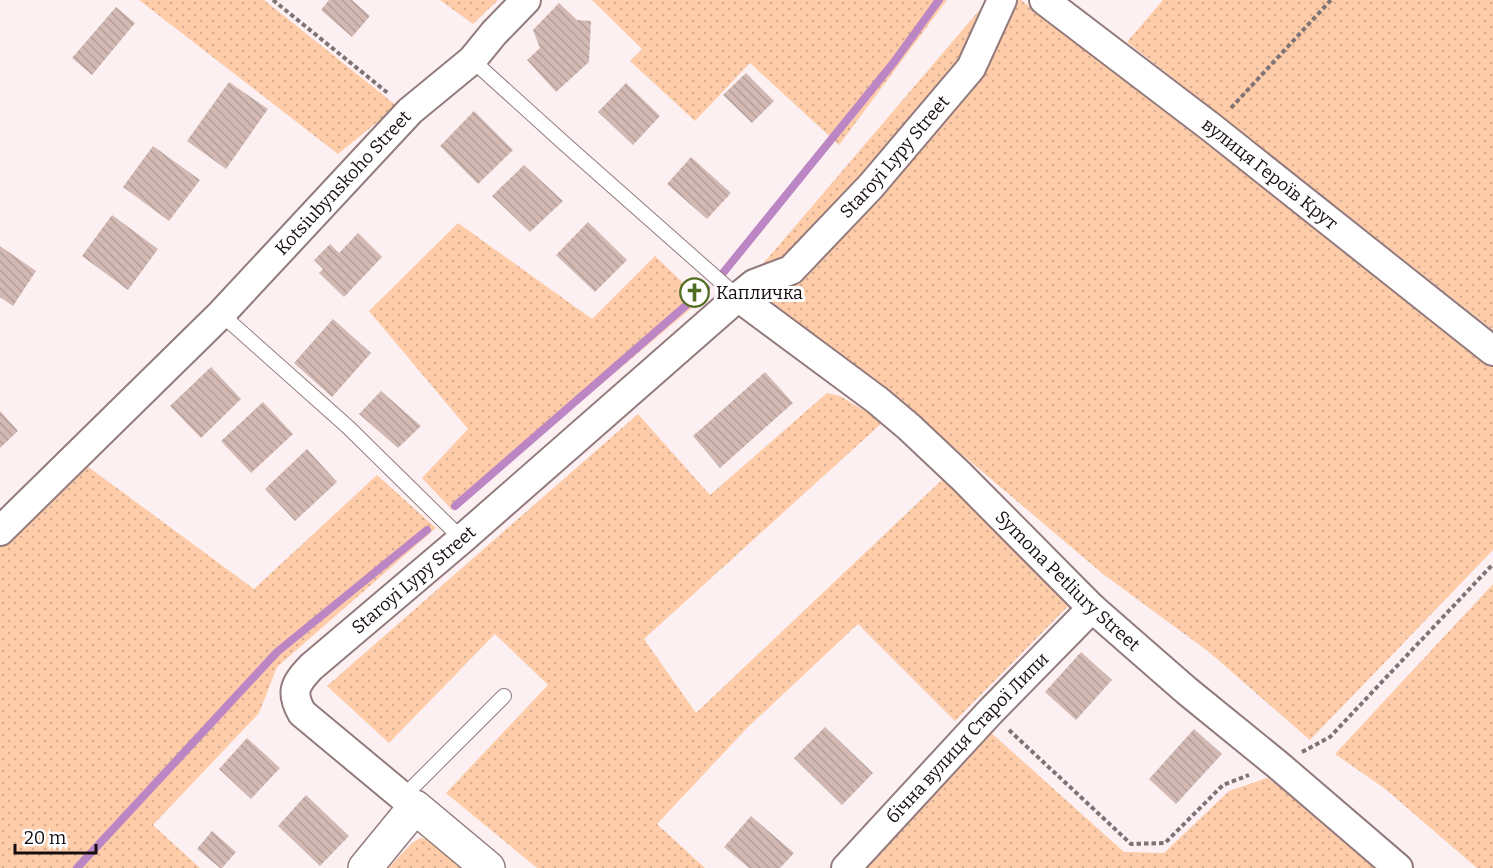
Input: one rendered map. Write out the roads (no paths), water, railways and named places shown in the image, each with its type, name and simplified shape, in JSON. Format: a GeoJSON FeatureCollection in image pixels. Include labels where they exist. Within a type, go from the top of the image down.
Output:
{"type":"FeatureCollection","features":[{"type":"Feature","properties":{"kind":"street","name":"Kotsiubynskoho Street"},"geometry":{"type":"LineString","coordinates":[[0,531],[221,314],[410,111],[472,60],[526,0]]}},
{"type":"Feature","properties":{"kind":"street","name":"Staroyi Lypy Street"},"geometry":{"type":"LineString","coordinates":[[488,868],[302,713],[296,702],[296,687],[299,679],[310,667],[462,539],[738,297],[754,284],[790,270],[871,186],[971,68],[1002,0]]}},
{"type":"Feature","properties":{"kind":"street","name":"вулиця Героїв Крут"},"geometry":{"type":"LineString","coordinates":[[1044,0],[1212,128],[1493,351]]}},
{"type":"Feature","properties":{"kind":"street","name":"Symona Petliury Street"},"geometry":{"type":"LineString","coordinates":[[738,297],[877,400],[909,427],[1092,608],[1398,868]]}},
{"type":"Feature","properties":{"kind":"street","name":"бічна вулиця Старої Липи"},"geometry":{"type":"LineString","coordinates":[[846,868],[990,712],[1092,608]]}},
{"type":"Feature","properties":{"kind":"street"},"geometry":{"type":"LineString","coordinates":[[365,868],[409,802]]}},
{"type":"Feature","properties":{"kind":"lane"},"geometry":{"type":"LineString","coordinates":[[472,60],[738,297]]}},
{"type":"Feature","properties":{"kind":"lane"},"geometry":{"type":"LineString","coordinates":[[221,314],[348,427],[462,539]]}},
{"type":"Feature","properties":{"kind":"lane"},"geometry":{"type":"LineString","coordinates":[[409,802],[504,696]]}},
{"type":"Feature","properties":{"kind":"waterway"},"geometry":{"type":"LineString","coordinates":[[723,273],[894,62],[939,0]]}},
{"type":"Feature","properties":{"kind":"waterway"},"geometry":{"type":"LineString","coordinates":[[455,506],[706,288]]}},
{"type":"Feature","properties":{"kind":"waterway"},"geometry":{"type":"LineString","coordinates":[[77,868],[277,652],[427,530]]}},
{"type":"Feature","properties":{"kind":"place","name":"Капличка"},"geometry":{"type":"Point","coordinates":[695,293]}}]}
